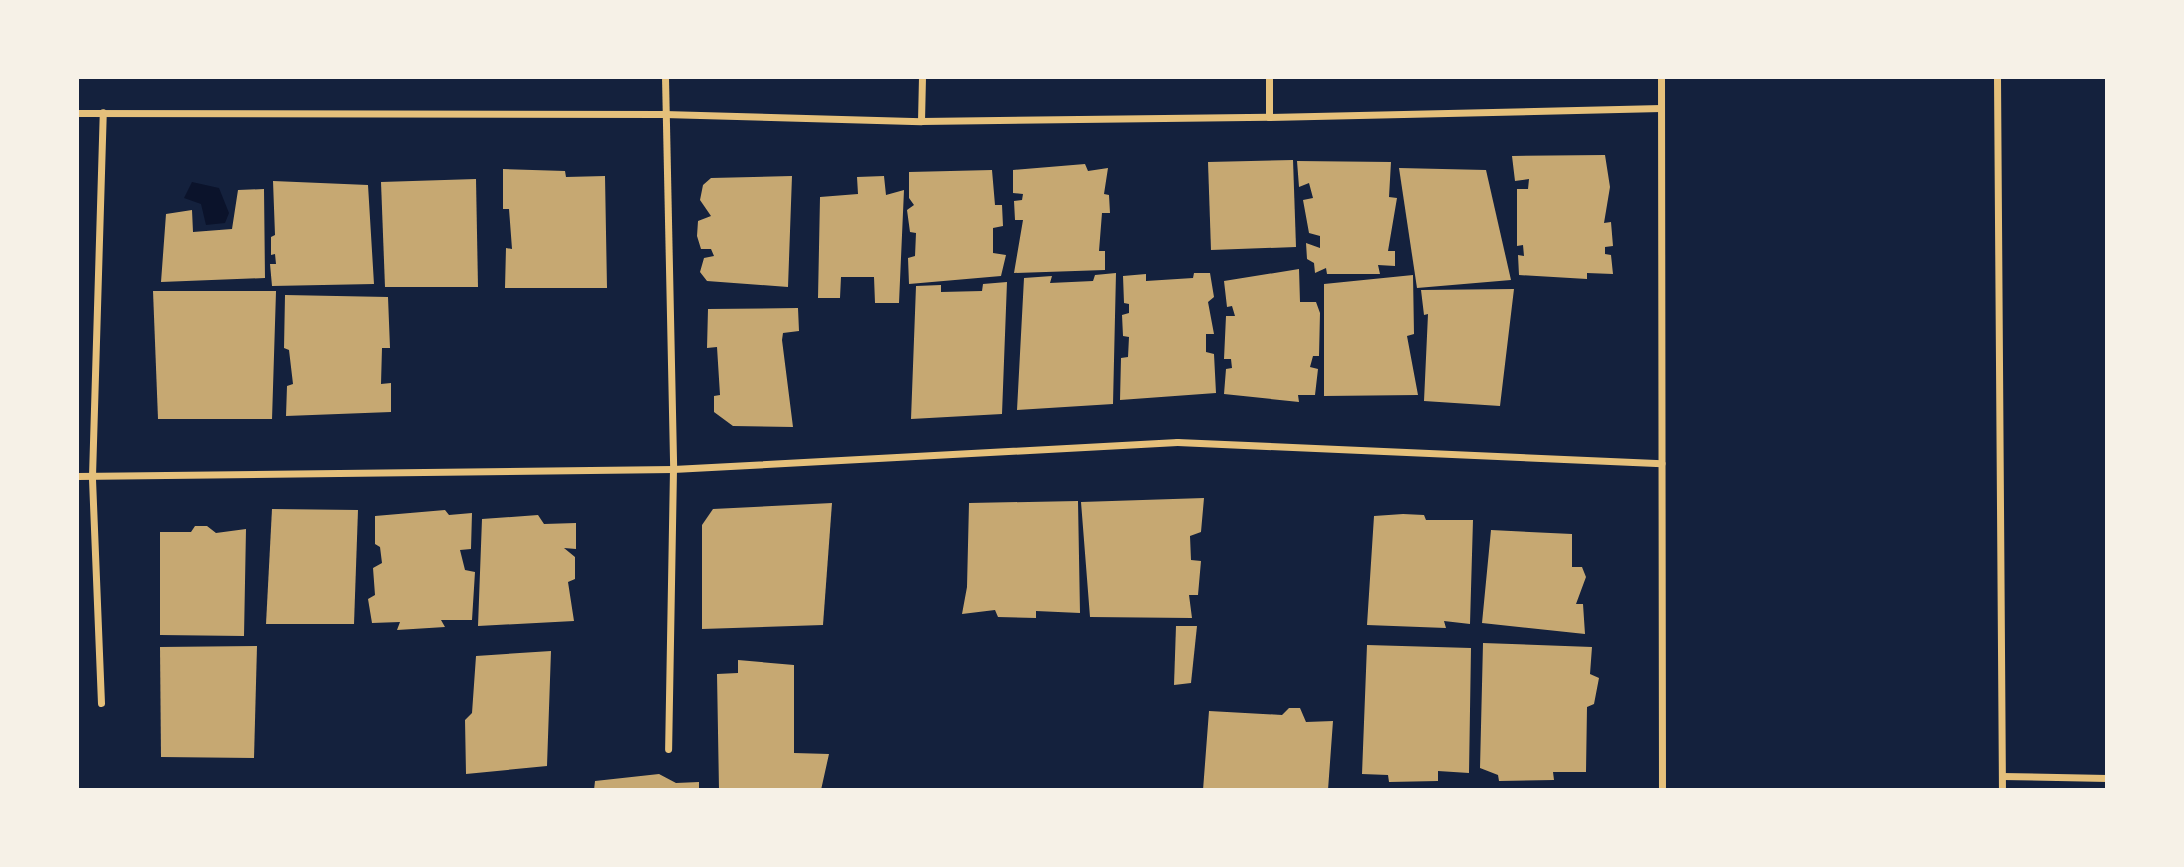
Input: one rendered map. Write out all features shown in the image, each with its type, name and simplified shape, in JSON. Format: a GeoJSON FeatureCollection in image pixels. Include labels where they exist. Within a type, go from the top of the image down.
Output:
{"type":"FeatureCollection","features":[{"type":"Feature","properties":{"kind":"street"},"geometry":{"type":"LineString","coordinates":[[665,77],[673,469],[668,749]]}},
{"type":"Feature","properties":{"kind":"street"},"geometry":{"type":"LineString","coordinates":[[921,121],[922,77]]}},
{"type":"Feature","properties":{"kind":"street"},"geometry":{"type":"LineString","coordinates":[[1269,77],[1269,117]]}},
{"type":"Feature","properties":{"kind":"street"},"geometry":{"type":"LineString","coordinates":[[1661,77],[1662,790]]}},
{"type":"Feature","properties":{"kind":"street"},"geometry":{"type":"LineString","coordinates":[[1997,77],[2002,790]]}},
{"type":"Feature","properties":{"kind":"street"},"geometry":{"type":"LineString","coordinates":[[77,113],[664,114],[921,121],[1269,117],[1661,108]]}},
{"type":"Feature","properties":{"kind":"street"},"geometry":{"type":"LineString","coordinates":[[101,703],[92,476],[103,112]]}},
{"type":"Feature","properties":{"kind":"street"},"geometry":{"type":"LineString","coordinates":[[77,476],[673,469],[1177,442],[1662,463]]}},
{"type":"Feature","properties":{"kind":"street"},"geometry":{"type":"LineString","coordinates":[[2002,776],[2107,778]]}},
{"type":"Feature","properties":{"kind":"water"},"geometry":{"type":"Polygon","coordinates":[[[192,182],[219,188],[229,213],[225,223],[206,225],[201,204],[184,198],[192,182]]]}},
{"type":"Feature","properties":{"kind":"building"},"geometry":{"type":"Polygon","coordinates":[[[1605,155],[1610,187],[1604,223],[1611,222],[1613,246],[1605,247],[1605,254],[1611,255],[1613,274],[1587,273],[1587,279],[1519,275],[1518,255],[1524,256],[1523,245],[1517,246],[1517,189],[1528,189],[1529,179],[1515,181],[1512,156],[1605,155]]]}},
{"type":"Feature","properties":{"kind":"building"},"geometry":{"type":"Polygon","coordinates":[[[1293,160],[1296,247],[1211,250],[1208,162],[1293,160]]]}},
{"type":"Feature","properties":{"kind":"building"},"geometry":{"type":"Polygon","coordinates":[[[1297,161],[1391,162],[1389,197],[1397,198],[1388,251],[1395,251],[1395,266],[1378,265],[1380,274],[1327,274],[1326,268],[1315,273],[1314,263],[1307,259],[1306,243],[1320,248],[1320,236],[1309,233],[1303,200],[1313,198],[1309,183],[1299,187],[1297,161]]]}},
{"type":"Feature","properties":{"kind":"building"},"geometry":{"type":"Polygon","coordinates":[[[1085,164],[1088,171],[1108,168],[1104,194],[1109,195],[1110,213],[1102,213],[1099,251],[1105,251],[1105,270],[1014,273],[1023,220],[1015,220],[1014,201],[1022,200],[1023,194],[1013,193],[1013,170],[1085,164]]]}},
{"type":"Feature","properties":{"kind":"building"},"geometry":{"type":"Polygon","coordinates":[[[1399,168],[1486,170],[1511,280],[1417,288],[1399,168]]]}},
{"type":"Feature","properties":{"kind":"building"},"geometry":{"type":"Polygon","coordinates":[[[503,169],[565,171],[566,177],[605,176],[607,288],[505,288],[506,248],[512,249],[509,209],[503,209],[503,169]]]}},
{"type":"Feature","properties":{"kind":"building"},"geometry":{"type":"Polygon","coordinates":[[[992,170],[995,205],[1002,205],[1003,226],[993,228],[993,253],[1006,255],[1001,276],[909,284],[908,258],[915,256],[916,233],[910,232],[907,210],[914,205],[909,198],[909,172],[992,170]]]}},
{"type":"Feature","properties":{"kind":"building"},"geometry":{"type":"Polygon","coordinates":[[[792,176],[788,287],[707,281],[700,272],[704,258],[714,256],[711,249],[701,249],[697,236],[698,221],[711,216],[700,200],[703,185],[711,178],[792,176]]]}},
{"type":"Feature","properties":{"kind":"building"},"geometry":{"type":"Polygon","coordinates":[[[884,176],[886,195],[904,190],[899,303],[875,303],[874,277],[841,277],[840,298],[818,298],[820,197],[858,194],[857,177],[884,176]]]}},
{"type":"Feature","properties":{"kind":"building"},"geometry":{"type":"Polygon","coordinates":[[[476,179],[478,287],[385,287],[381,182],[476,179]]]}},
{"type":"Feature","properties":{"kind":"building"},"geometry":{"type":"Polygon","coordinates":[[[273,181],[368,185],[374,284],[272,286],[270,264],[276,264],[275,254],[271,255],[271,237],[275,235],[273,181]]]}},
{"type":"Feature","properties":{"kind":"building"},"geometry":{"type":"Polygon","coordinates":[[[264,189],[265,278],[161,282],[166,214],[192,210],[193,232],[232,229],[238,190],[264,189]]]}},
{"type":"Feature","properties":{"kind":"building"},"geometry":{"type":"Polygon","coordinates":[[[1299,269],[1300,302],[1316,302],[1320,313],[1319,356],[1313,356],[1310,367],[1318,369],[1315,395],[1298,395],[1299,402],[1224,394],[1226,369],[1232,368],[1231,359],[1224,359],[1226,316],[1235,316],[1232,306],[1227,307],[1224,281],[1299,269]]]}},
{"type":"Feature","properties":{"kind":"building"},"geometry":{"type":"Polygon","coordinates":[[[1116,273],[1113,404],[1017,410],[1024,278],[1052,276],[1050,283],[1093,281],[1095,275],[1116,273]]]}},
{"type":"Feature","properties":{"kind":"building"},"geometry":{"type":"Polygon","coordinates":[[[1194,273],[1210,273],[1214,297],[1208,302],[1214,334],[1206,334],[1206,352],[1214,354],[1216,393],[1120,400],[1121,358],[1128,357],[1129,337],[1123,336],[1122,315],[1129,313],[1129,304],[1124,303],[1123,276],[1146,274],[1146,281],[1193,278],[1194,273]]]}},
{"type":"Feature","properties":{"kind":"building"},"geometry":{"type":"Polygon","coordinates":[[[1413,275],[1414,334],[1407,336],[1418,395],[1324,396],[1324,284],[1413,275]]]}},
{"type":"Feature","properties":{"kind":"building"},"geometry":{"type":"Polygon","coordinates":[[[1007,282],[1002,414],[911,419],[916,286],[941,285],[941,292],[982,291],[983,284],[1007,282]]]}},
{"type":"Feature","properties":{"kind":"building"},"geometry":{"type":"Polygon","coordinates":[[[1514,289],[1500,406],[1424,401],[1428,314],[1424,315],[1421,290],[1514,289]]]}},
{"type":"Feature","properties":{"kind":"building"},"geometry":{"type":"Polygon","coordinates":[[[153,291],[276,291],[272,419],[158,419],[153,291]]]}},
{"type":"Feature","properties":{"kind":"building"},"geometry":{"type":"Polygon","coordinates":[[[285,295],[388,297],[390,348],[382,348],[381,384],[391,383],[391,412],[286,416],[287,386],[293,384],[289,350],[284,348],[285,295]]]}},
{"type":"Feature","properties":{"kind":"building"},"geometry":{"type":"Polygon","coordinates":[[[798,308],[799,331],[783,333],[782,340],[793,427],[733,426],[714,412],[714,396],[720,395],[717,347],[707,348],[708,309],[798,308]]]}},
{"type":"Feature","properties":{"kind":"building"},"geometry":{"type":"Polygon","coordinates":[[[1204,498],[1201,532],[1190,536],[1191,560],[1201,561],[1198,595],[1189,595],[1192,618],[1090,617],[1081,502],[1204,498]]]}},
{"type":"Feature","properties":{"kind":"building"},"geometry":{"type":"Polygon","coordinates":[[[1078,501],[1080,613],[1036,611],[1036,618],[998,617],[995,610],[962,614],[967,587],[969,503],[1078,501]]]}},
{"type":"Feature","properties":{"kind":"building"},"geometry":{"type":"Polygon","coordinates":[[[832,503],[823,625],[702,629],[702,525],[713,509],[832,503]]]}},
{"type":"Feature","properties":{"kind":"building"},"geometry":{"type":"Polygon","coordinates":[[[272,509],[358,510],[354,624],[266,624],[272,509]]]}},
{"type":"Feature","properties":{"kind":"building"},"geometry":{"type":"Polygon","coordinates":[[[445,510],[449,515],[472,513],[471,549],[460,550],[465,570],[475,572],[472,620],[441,620],[445,627],[397,630],[400,622],[372,623],[368,599],[375,595],[373,568],[382,563],[380,547],[375,544],[375,516],[445,510]]]}},
{"type":"Feature","properties":{"kind":"building"},"geometry":{"type":"Polygon","coordinates":[[[538,515],[544,524],[576,523],[576,549],[564,548],[575,557],[575,579],[568,582],[574,621],[478,626],[482,519],[538,515]]]}},
{"type":"Feature","properties":{"kind":"building"},"geometry":{"type":"Polygon","coordinates":[[[1424,515],[1426,520],[1473,520],[1470,624],[1444,621],[1446,628],[1367,625],[1374,516],[1424,515]]]}},
{"type":"Feature","properties":{"kind":"building"},"geometry":{"type":"Polygon","coordinates":[[[195,526],[207,526],[216,533],[246,529],[244,636],[160,635],[160,532],[191,532],[195,526]]]}},
{"type":"Feature","properties":{"kind":"building"},"geometry":{"type":"Polygon","coordinates":[[[1491,530],[1572,534],[1572,567],[1582,567],[1586,577],[1576,604],[1583,604],[1585,634],[1482,623],[1491,530]]]}},
{"type":"Feature","properties":{"kind":"building"},"geometry":{"type":"Polygon","coordinates":[[[1176,626],[1197,626],[1191,683],[1174,685],[1176,626]]]}},
{"type":"Feature","properties":{"kind":"building"},"geometry":{"type":"Polygon","coordinates":[[[1483,643],[1592,647],[1590,674],[1599,678],[1594,704],[1587,707],[1586,772],[1553,772],[1554,780],[1499,781],[1498,775],[1480,768],[1483,643]]]}},
{"type":"Feature","properties":{"kind":"building"},"geometry":{"type":"Polygon","coordinates":[[[1367,645],[1471,648],[1469,773],[1438,771],[1438,781],[1389,782],[1388,775],[1362,774],[1367,645]]]}},
{"type":"Feature","properties":{"kind":"building"},"geometry":{"type":"Polygon","coordinates":[[[257,646],[254,758],[161,757],[160,647],[257,646]]]}},
{"type":"Feature","properties":{"kind":"building"},"geometry":{"type":"Polygon","coordinates":[[[551,651],[547,766],[466,774],[465,720],[472,713],[476,656],[551,651]]]}},
{"type":"Feature","properties":{"kind":"building"},"geometry":{"type":"Polygon","coordinates":[[[738,660],[794,665],[794,753],[829,754],[821,790],[719,790],[717,674],[738,673],[738,660]]]}},
{"type":"Feature","properties":{"kind":"building"},"geometry":{"type":"Polygon","coordinates":[[[1289,708],[1300,708],[1306,722],[1333,721],[1328,790],[1203,790],[1209,711],[1282,715],[1289,708]]]}},
{"type":"Feature","properties":{"kind":"building"},"geometry":{"type":"Polygon","coordinates":[[[659,774],[676,783],[699,782],[699,790],[594,790],[595,781],[659,774]]]}}]}
